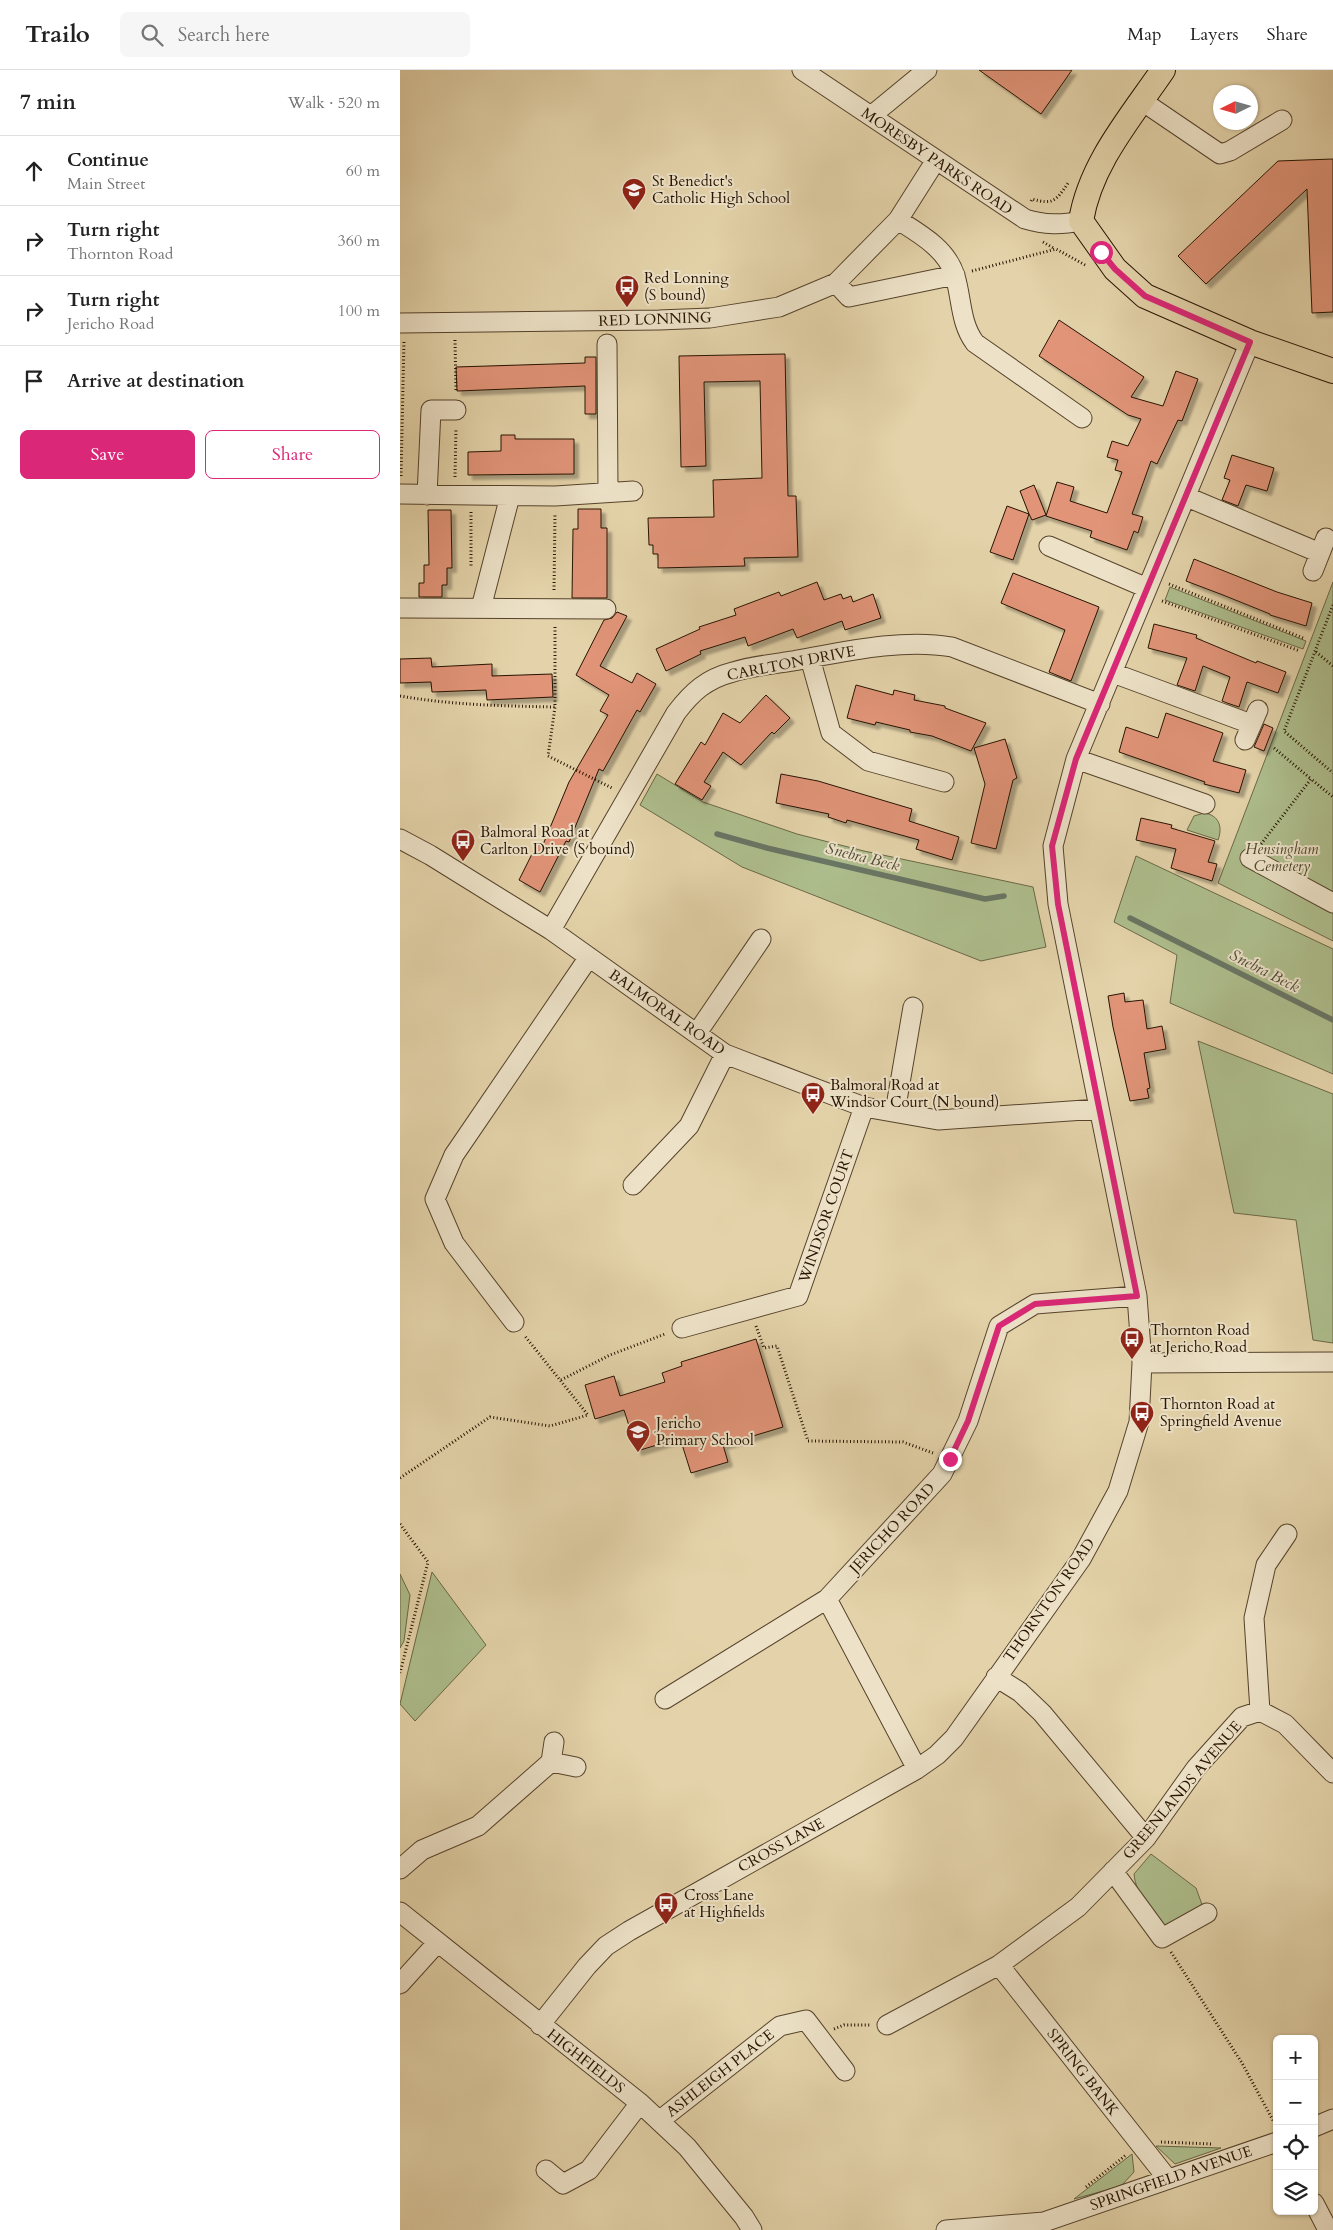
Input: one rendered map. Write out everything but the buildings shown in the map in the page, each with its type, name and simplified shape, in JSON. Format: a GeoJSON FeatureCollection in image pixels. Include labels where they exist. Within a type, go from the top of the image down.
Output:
{"type":"FeatureCollection","features":[{"type":"Feature","properties":{"kind":"main road"},"geometry":{"type":"LineString","coordinates":[[1163,70],[1108,149],[1084,201],[1081,221],[1115,269],[1145,296],[1250,342],[1333,371]]}},
{"type":"Feature","properties":{"kind":"street","name":"MORESBY PARKS ROAD"},"geometry":{"type":"LineString","coordinates":[[802,70],[1025,219],[1041,224],[1059,225],[1081,221]]}},
{"type":"Feature","properties":{"kind":"street"},"geometry":{"type":"LineString","coordinates":[[870,116],[927,70]]}},
{"type":"Feature","properties":{"kind":"street"},"geometry":{"type":"LineString","coordinates":[[1142,101],[1220,154],[1230,151],[1282,120]]}},
{"type":"Feature","properties":{"kind":"street","name":"RED LONNING"},"geometry":{"type":"LineString","coordinates":[[402,323],[710,318],[779,307],[836,283],[898,220],[936,160]]}},
{"type":"Feature","properties":{"kind":"street"},"geometry":{"type":"LineString","coordinates":[[898,220],[932,242],[944,256],[955,275],[967,332],[976,343],[1082,418]]}},
{"type":"Feature","properties":{"kind":"street"},"geometry":{"type":"LineString","coordinates":[[836,283],[849,297],[955,275]]}},
{"type":"Feature","properties":{"kind":"street","name":"THORNTON ROAD"},"geometry":{"type":"LineString","coordinates":[[917,1769],[954,1738],[1081,1559],[1118,1491],[1139,1422],[1142,1363],[1137,1296],[1058,904],[1052,846],[1076,759],[1187,497],[1250,342]]}},
{"type":"Feature","properties":{"kind":"street"},"geometry":{"type":"LineString","coordinates":[[607,344],[608,491]]}},
{"type":"Feature","properties":{"kind":"street"},"geometry":{"type":"LineString","coordinates":[[427,495],[431,410],[456,410]]}},
{"type":"Feature","properties":{"kind":"street"},"geometry":{"type":"LineString","coordinates":[[400,494],[555,496],[608,491],[633,491]]}},
{"type":"Feature","properties":{"kind":"street"},"geometry":{"type":"LineString","coordinates":[[481,608],[510,496]]}},
{"type":"Feature","properties":{"kind":"street"},"geometry":{"type":"LineString","coordinates":[[1187,497],[1323,545],[1313,571]]}},
{"type":"Feature","properties":{"kind":"street"},"geometry":{"type":"LineString","coordinates":[[1049,546],[1148,587]]}},
{"type":"Feature","properties":{"kind":"street"},"geometry":{"type":"LineString","coordinates":[[400,608],[606,609]]}},
{"type":"Feature","properties":{"kind":"street","name":"CARLTON DRIVE"},"geometry":{"type":"LineString","coordinates":[[551,930],[676,714],[690,694],[733,672],[891,646],[937,644],[952,647],[1100,704]]}},
{"type":"Feature","properties":{"kind":"street"},"geometry":{"type":"LineString","coordinates":[[810,658],[831,733],[868,761],[944,782]]}},
{"type":"Feature","properties":{"kind":"street"},"geometry":{"type":"LineString","coordinates":[[1113,672],[1251,724]]}},
{"type":"Feature","properties":{"kind":"street"},"geometry":{"type":"LineString","coordinates":[[1076,759],[1193,806]]}},
{"type":"Feature","properties":{"kind":"street","name":"BALMORAL ROAD"},"geometry":{"type":"LineString","coordinates":[[400,839],[430,855],[551,930],[725,1054],[864,1107],[938,1120],[1099,1109]]}},
{"type":"Feature","properties":{"kind":"street"},"geometry":{"type":"LineString","coordinates":[[1250,858],[1333,902]]}},
{"type":"Feature","properties":{"kind":"street"},"geometry":{"type":"LineString","coordinates":[[697,1034],[761,939]]}},
{"type":"Feature","properties":{"kind":"street"},"geometry":{"type":"LineString","coordinates":[[514,1322],[454,1243],[435,1199],[454,1155],[588,957]]}},
{"type":"Feature","properties":{"kind":"street"},"geometry":{"type":"LineString","coordinates":[[895,1112],[913,1007]]}},
{"type":"Feature","properties":{"kind":"street"},"geometry":{"type":"LineString","coordinates":[[633,1185],[689,1126],[725,1054]]}},
{"type":"Feature","properties":{"kind":"street","name":"WINDSOR COURT"},"geometry":{"type":"LineString","coordinates":[[682,1328],[798,1296],[864,1107]]}},
{"type":"Feature","properties":{"kind":"street","name":"JERICHO ROAD"},"geometry":{"type":"LineString","coordinates":[[665,1699],[827,1599],[942,1474],[968,1421],[999,1326],[1035,1304],[1137,1296]]}},
{"type":"Feature","properties":{"kind":"street"},"geometry":{"type":"LineString","coordinates":[[1142,1363],[1333,1362]]}},
{"type":"Feature","properties":{"kind":"street"},"geometry":{"type":"LineString","coordinates":[[1287,1534],[1266,1565],[1254,1618],[1260,1711],[1285,1724],[1333,1773]]}},
{"type":"Feature","properties":{"kind":"street"},"geometry":{"type":"LineString","coordinates":[[827,1599],[917,1769]]}},
{"type":"Feature","properties":{"kind":"street"},"geometry":{"type":"LineString","coordinates":[[996,1677],[1020,1692],[1042,1713],[1146,1838]]}},
{"type":"Feature","properties":{"kind":"street","name":"GREENLANDS AVENUE"},"geometry":{"type":"LineString","coordinates":[[887,2025],[999,1966],[1078,1907],[1146,1838],[1196,1768],[1242,1717],[1260,1711]]}},
{"type":"Feature","properties":{"kind":"street"},"geometry":{"type":"LineString","coordinates":[[400,1869],[422,1850],[478,1826],[551,1762],[554,1742]]}},
{"type":"Feature","properties":{"kind":"street"},"geometry":{"type":"LineString","coordinates":[[551,1762],[576,1767]]}},
{"type":"Feature","properties":{"kind":"street","name":"CROSS LANE"},"geometry":{"type":"LineString","coordinates":[[540,2025],[587,1966],[606,1946],[629,1931],[917,1769]]}},
{"type":"Feature","properties":{"kind":"street"},"geometry":{"type":"LineString","coordinates":[[1113,1871],[1162,1938],[1207,1913]]}},
{"type":"Feature","properties":{"kind":"street","name":"HIGHFIELDS"},"geometry":{"type":"LineString","coordinates":[[400,1912],[640,2103],[687,2147],[712,2175],[752,2230]]}},
{"type":"Feature","properties":{"kind":"street"},"geometry":{"type":"LineString","coordinates":[[400,1984],[437,1943]]}},
{"type":"Feature","properties":{"kind":"street","name":"SPRING BANK"},"geometry":{"type":"LineString","coordinates":[[999,1966],[1168,2178]]}},
{"type":"Feature","properties":{"kind":"street","name":"ASHLEIGH PLACE"},"geometry":{"type":"LineString","coordinates":[[659,2121],[780,2026],[806,2020],[845,2071]]}},
{"type":"Feature","properties":{"kind":"street"},"geometry":{"type":"LineString","coordinates":[[546,2170],[563,2184],[589,2170],[640,2103]]}},
{"type":"Feature","properties":{"kind":"street"},"geometry":{"type":"LineString","coordinates":[[1318,2125],[1333,2119]]}},
{"type":"Feature","properties":{"kind":"street","name":"SPRINGFIELD AVENUE"},"geometry":{"type":"LineString","coordinates":[[946,2230],[1044,2222],[1273,2143]]}},
{"type":"Feature","properties":{"kind":"street"},"geometry":{"type":"LineString","coordinates":[[1318,2211],[1328,2230]]}},
{"type":"Feature","properties":{"kind":"path"},"geometry":{"type":"LineString","coordinates":[[1025,219],[1032,199],[1046,203],[1058,198],[1073,176]]}},
{"type":"Feature","properties":{"kind":"path"},"geometry":{"type":"LineString","coordinates":[[1042,241],[1088,266]]}},
{"type":"Feature","properties":{"kind":"path"},"geometry":{"type":"LineString","coordinates":[[955,275],[1056,249]]}},
{"type":"Feature","properties":{"kind":"path"},"geometry":{"type":"LineString","coordinates":[[400,494],[402,323]]}},
{"type":"Feature","properties":{"kind":"path"},"geometry":{"type":"LineString","coordinates":[[471,496],[471,571]]}},
{"type":"Feature","properties":{"kind":"path"},"geometry":{"type":"LineString","coordinates":[[555,496],[555,707],[548,756],[628,796]]}},
{"type":"Feature","properties":{"kind":"path"},"geometry":{"type":"LineString","coordinates":[[1148,587],[1303,638]]}},
{"type":"Feature","properties":{"kind":"path"},"geometry":{"type":"LineString","coordinates":[[1148,587],[1300,651]]}},
{"type":"Feature","properties":{"kind":"path"},"geometry":{"type":"LineString","coordinates":[[1333,605],[1284,731],[1333,773]]}},
{"type":"Feature","properties":{"kind":"path"},"geometry":{"type":"LineString","coordinates":[[1316,652],[1333,666]]}},
{"type":"Feature","properties":{"kind":"path"},"geometry":{"type":"LineString","coordinates":[[400,696],[483,706],[555,707]]}},
{"type":"Feature","properties":{"kind":"path"},"geometry":{"type":"LineString","coordinates":[[1274,748],[1333,797]]}},
{"type":"Feature","properties":{"kind":"path"},"geometry":{"type":"LineString","coordinates":[[1250,858],[1310,779]]}},
{"type":"Feature","properties":{"kind":"path"},"geometry":{"type":"LineString","coordinates":[[750,1309],[764,1348],[777,1346],[808,1442],[903,1442],[950,1459]]}},
{"type":"Feature","properties":{"kind":"path"},"geometry":{"type":"LineString","coordinates":[[400,1478],[490,1417],[550,1426],[588,1415],[514,1322]]}},
{"type":"Feature","properties":{"kind":"path"},"geometry":{"type":"LineString","coordinates":[[560,1380],[610,1355],[682,1328]]}},
{"type":"Feature","properties":{"kind":"path"},"geometry":{"type":"LineString","coordinates":[[400,1524],[428,1562],[400,1673]]}},
{"type":"Feature","properties":{"kind":"path"},"geometry":{"type":"LineString","coordinates":[[1162,1938],[1237,2055],[1276,2125]]}},
{"type":"Feature","properties":{"kind":"path"},"geometry":{"type":"LineString","coordinates":[[818,2036],[844,2025],[887,2025]]}},
{"type":"Feature","properties":{"kind":"green space","name":"Hensingham Cemetery"},"geometry":{"type":"Polygon","coordinates":[[[1333,582],[1333,941],[1218,883],[1333,582]]]}},
{"type":"Feature","properties":{"kind":"green space"},"geometry":{"type":"Polygon","coordinates":[[[1170,587],[1306,641],[1303,649],[1165,600],[1170,587]]]}},
{"type":"Feature","properties":{"kind":"green space"},"geometry":{"type":"Polygon","coordinates":[[[657,774],[703,802],[797,834],[864,851],[1033,887],[1046,947],[981,961],[742,867],[640,805],[657,774]]]}},
{"type":"Feature","properties":{"kind":"green space"},"geometry":{"type":"Polygon","coordinates":[[[1204,813],[1213,816],[1218,822],[1220,831],[1218,840],[1187,830],[1194,816],[1204,813]]]}},
{"type":"Feature","properties":{"kind":"green space"},"geometry":{"type":"Polygon","coordinates":[[[1136,856],[1333,949],[1333,1074],[1170,1003],[1177,955],[1114,922],[1136,856]]]}},
{"type":"Feature","properties":{"kind":"green space"},"geometry":{"type":"Polygon","coordinates":[[[1198,1041],[1333,1094],[1333,1343],[1313,1340],[1296,1220],[1234,1213],[1198,1041]]]}},
{"type":"Feature","properties":{"kind":"green space"},"geometry":{"type":"Polygon","coordinates":[[[432,1572],[486,1645],[415,1721],[400,1704],[432,1572]]]}},
{"type":"Feature","properties":{"kind":"green space"},"geometry":{"type":"Polygon","coordinates":[[[400,1574],[410,1595],[404,1641],[400,1648],[400,1574]]]}},
{"type":"Feature","properties":{"kind":"green space"},"geometry":{"type":"Polygon","coordinates":[[[1151,1854],[1196,1888],[1204,1910],[1165,1928],[1145,1903],[1135,1882],[1134,1874],[1151,1854]]]}},
{"type":"Feature","properties":{"kind":"green space"},"geometry":{"type":"Polygon","coordinates":[[[1156,2146],[1221,2148],[1175,2164],[1156,2146]]]}},
{"type":"Feature","properties":{"kind":"green space"},"geometry":{"type":"Polygon","coordinates":[[[1132,2154],[1134,2172],[1121,2186],[1074,2199],[1132,2154]]]}},
{"type":"Feature","properties":{"kind":"waterway","name":"Snebra Beck"},"geometry":{"type":"LineString","coordinates":[[717,834],[767,848],[985,899],[1004,896]]}},
{"type":"Feature","properties":{"kind":"waterway","name":"Snebra Beck"},"geometry":{"type":"LineString","coordinates":[[1130,918],[1333,1020]]}},
{"type":"Feature","properties":{"kind":"place","name":"St Benedict's Catholic High School"},"geometry":{"type":"Point","coordinates":[634,211]}},
{"type":"Feature","properties":{"kind":"place","name":"Red Lonning (S bound)"},"geometry":{"type":"Point","coordinates":[627,308]}},
{"type":"Feature","properties":{"kind":"place","name":"Balmoral Road at Carlton Drive (S bound)"},"geometry":{"type":"Point","coordinates":[463,862]}},
{"type":"Feature","properties":{"kind":"place","name":"Balmoral Road at Windsor Court (N bound)"},"geometry":{"type":"Point","coordinates":[813,1115]}},
{"type":"Feature","properties":{"kind":"place","name":"Thornton Road at Jericho Road"},"geometry":{"type":"Point","coordinates":[1132,1360]}},
{"type":"Feature","properties":{"kind":"place","name":"Thornton Road at Springfield Avenue"},"geometry":{"type":"Point","coordinates":[1142,1434]}},
{"type":"Feature","properties":{"kind":"place","name":"Jericho Primary School"},"geometry":{"type":"Point","coordinates":[638,1453]}},
{"type":"Feature","properties":{"kind":"place","name":"Cross Lane at Highfields"},"geometry":{"type":"Point","coordinates":[666,1925]}},
{"type":"Feature","properties":{"kind":"route"},"geometry":{"type":"LineString","coordinates":[[950,1459],[968,1421],[999,1326],[1035,1304],[1137,1296],[1058,904],[1052,846],[1076,759],[1187,497],[1250,342],[1145,296],[1115,269],[1101,252]]}}]}
